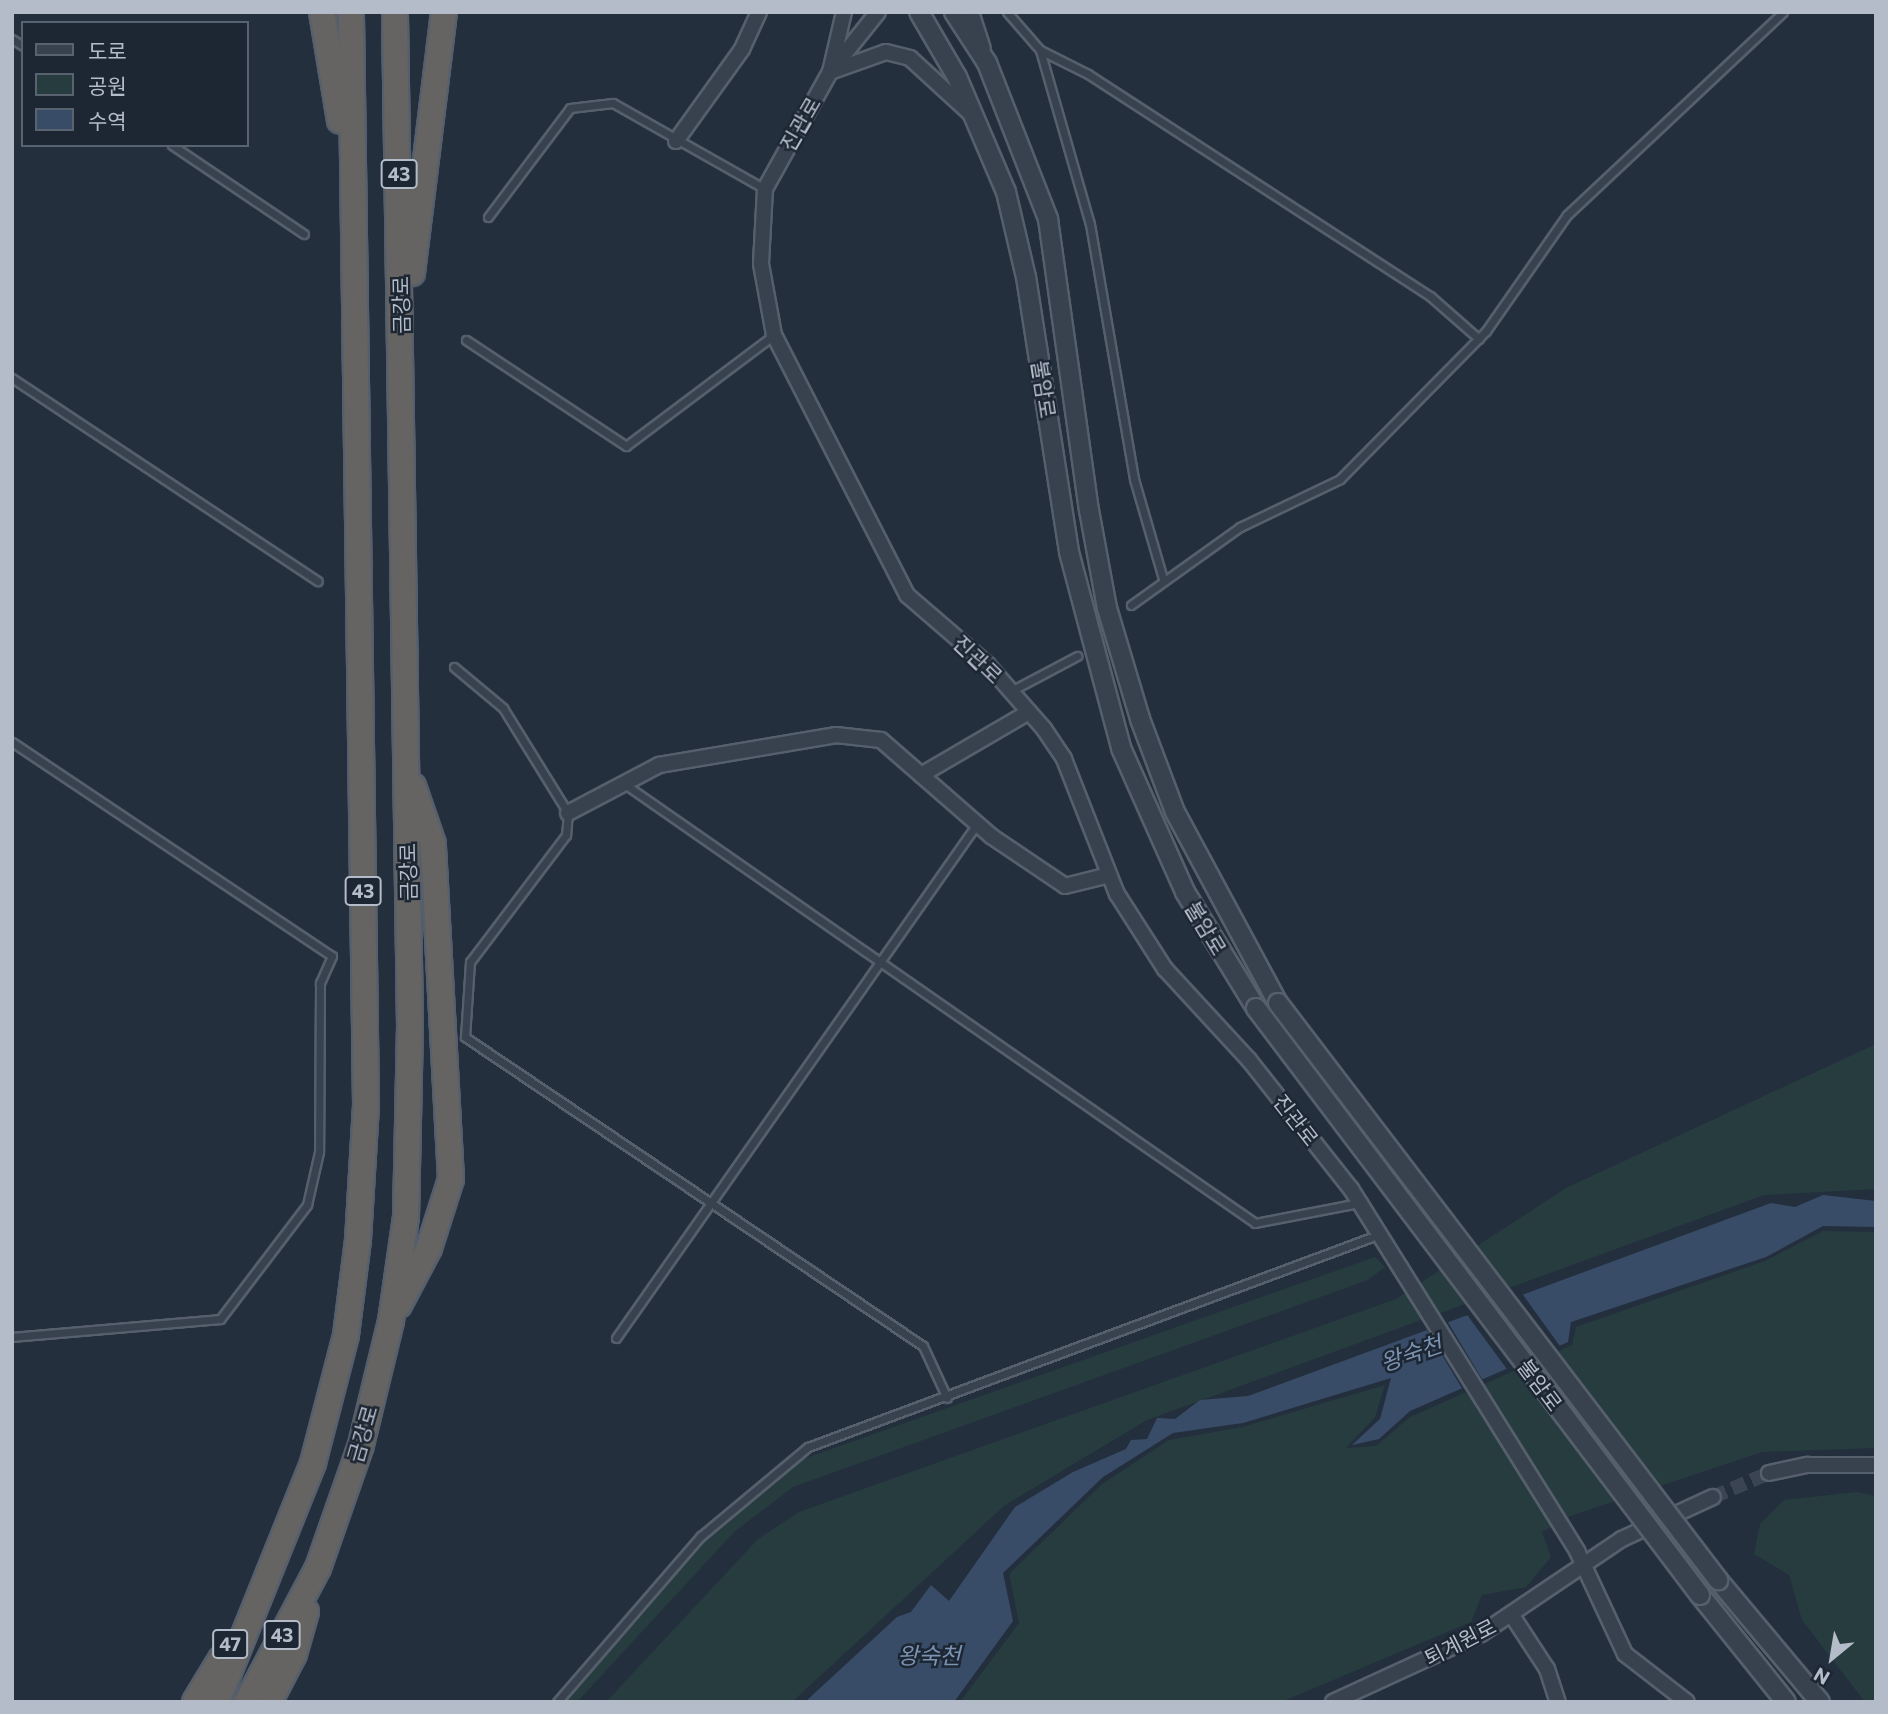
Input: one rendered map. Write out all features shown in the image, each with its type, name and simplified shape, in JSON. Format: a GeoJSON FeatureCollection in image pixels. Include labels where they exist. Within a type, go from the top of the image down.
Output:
{"type":"FeatureCollection","features":[{"type":"Feature","properties":{"kind":"highway"},"geometry":{"type":"LineString","coordinates":[[323,12],[350,181]]}},
{"type":"Feature","properties":{"kind":"highway","name":"금강로"},"geometry":{"type":"LineString","coordinates":[[217,1702],[313,1463],[345,1335],[358,1240],[366,1104],[350,181],[351,12]]}},
{"type":"Feature","properties":{"kind":"highway","name":"금강로"},"geometry":{"type":"LineString","coordinates":[[247,1702],[318,1568],[361,1445],[391,1321],[406,1217],[406,766],[402,336],[395,12]]}},
{"type":"Feature","properties":{"kind":"highway"},"geometry":{"type":"LineString","coordinates":[[402,336],[444,12]]}},
{"type":"Feature","properties":{"kind":"highway"},"geometry":{"type":"LineString","coordinates":[[391,1321],[429,1248],[451,1179],[433,844],[406,766]]}},
{"type":"Feature","properties":{"kind":"highway"},"geometry":{"type":"LineString","coordinates":[[269,1702],[294,1654],[318,1568]]}},
{"type":"Feature","properties":{"kind":"highway","name":"47"},"geometry":{"type":"LineString","coordinates":[[195,1702],[265,1587]]}},
{"type":"Feature","properties":{"kind":"street"},"geometry":{"type":"LineString","coordinates":[[676,141],[742,49],[759,12]]}},
{"type":"Feature","properties":{"kind":"street"},"geometry":{"type":"LineString","coordinates":[[830,72],[844,12]]}},
{"type":"Feature","properties":{"kind":"street","name":"진관로"},"geometry":{"type":"LineString","coordinates":[[878,12],[830,72],[765,189],[761,264],[774,335],[907,595],[1010,691],[1064,759],[1109,875],[1165,969],[1249,1060],[1360,1203],[1577,1551],[1581,1568]]}},
{"type":"Feature","properties":{"kind":"street","name":"불암로"},"geometry":{"type":"LineString","coordinates":[[919,12],[976,119],[1019,239],[1069,552],[1121,748],[1185,892],[1256,1008],[1700,1595],[1786,1702]]}},
{"type":"Feature","properties":{"kind":"street","name":"불암로"},"geometry":{"type":"LineString","coordinates":[[954,12],[988,62],[1048,219],[1102,583],[1140,719],[1175,812],[1279,1003],[1718,1580],[1820,1702]]}},
{"type":"Feature","properties":{"kind":"street"},"geometry":{"type":"LineString","coordinates":[[971,12],[988,62]]}},
{"type":"Feature","properties":{"kind":"street"},"geometry":{"type":"LineString","coordinates":[[830,72],[886,52],[910,58],[976,119]]}},
{"type":"Feature","properties":{"kind":"street"},"geometry":{"type":"LineString","coordinates":[[921,775],[1029,712]]}},
{"type":"Feature","properties":{"kind":"street"},"geometry":{"type":"LineString","coordinates":[[568,813],[626,785],[659,765],[836,735],[881,740],[977,824],[1065,887],[1109,875]]}},
{"type":"Feature","properties":{"kind":"street"},"geometry":{"type":"LineString","coordinates":[[1769,1473],[1808,1465],[1876,1465]]}},
{"type":"Feature","properties":{"kind":"street","name":"퇴계원로"},"geometry":{"type":"LineString","coordinates":[[1332,1702],[1511,1614],[1622,1539],[1713,1497]]}},
{"type":"Feature","properties":{"kind":"street"},"geometry":{"type":"LineString","coordinates":[[1581,1568],[1625,1654],[1687,1702]]}},
{"type":"Feature","properties":{"kind":"street"},"geometry":{"type":"LineString","coordinates":[[1511,1614],[1547,1670],[1558,1702]]}},
{"type":"Feature","properties":{"kind":"lane"},"geometry":{"type":"LineString","coordinates":[[1007,12],[1040,50],[1088,74],[1430,296],[1479,339]]}},
{"type":"Feature","properties":{"kind":"lane"},"geometry":{"type":"LineString","coordinates":[[1131,605],[1163,579],[1240,527],[1340,479],[1479,339],[1567,215],[1783,12]]}},
{"type":"Feature","properties":{"kind":"lane"},"geometry":{"type":"LineString","coordinates":[[1040,50],[1090,224],[1134,479],[1163,579]]}},
{"type":"Feature","properties":{"kind":"lane"},"geometry":{"type":"LineString","coordinates":[[488,218],[570,108],[613,103],[765,189]]}},
{"type":"Feature","properties":{"kind":"lane"},"geometry":{"type":"LineString","coordinates":[[175,147],[304,234]]}},
{"type":"Feature","properties":{"kind":"lane"},"geometry":{"type":"LineString","coordinates":[[466,340],[626,446],[774,335]]}},
{"type":"Feature","properties":{"kind":"lane"},"geometry":{"type":"LineString","coordinates":[[12,378],[318,582]]}},
{"type":"Feature","properties":{"kind":"lane"},"geometry":{"type":"LineString","coordinates":[[1010,691],[1077,656]]}},
{"type":"Feature","properties":{"kind":"lane"},"geometry":{"type":"LineString","coordinates":[[454,667],[503,708],[568,813],[566,835],[470,962],[465,1037],[708,1205],[923,1346],[947,1398]]}},
{"type":"Feature","properties":{"kind":"lane"},"geometry":{"type":"LineString","coordinates":[[12,742],[332,956],[320,983],[320,1152],[307,1205],[220,1319],[12,1337]]}},
{"type":"Feature","properties":{"kind":"lane"},"geometry":{"type":"LineString","coordinates":[[626,785],[1255,1223],[1360,1203]]}},
{"type":"Feature","properties":{"kind":"lane"},"geometry":{"type":"LineString","coordinates":[[616,1338],[878,961],[977,824]]}},
{"type":"Feature","properties":{"kind":"lane"},"geometry":{"type":"LineString","coordinates":[[557,1702],[701,1536],[808,1447],[947,1398],[1380,1234]]}},
{"type":"Feature","properties":{"kind":"green space"},"geometry":{"type":"Polygon","coordinates":[[[1876,1044],[1876,1189],[1764,1195],[1147,1420],[1005,1505],[792,1702],[606,1702],[758,1539],[799,1512],[1396,1299],[1566,1188],[1876,1044]]]}},
{"type":"Feature","properties":{"kind":"green space"},"geometry":{"type":"Polygon","coordinates":[[[1823,1231],[1876,1232],[1876,1448],[1762,1452],[1573,1515],[1542,1532],[1551,1557],[1526,1587],[1482,1595],[1471,1622],[1281,1702],[960,1702],[1019,1623],[1009,1574],[1102,1484],[1169,1440],[1242,1427],[1385,1385],[1375,1417],[1346,1448],[1376,1446],[1410,1417],[1572,1345],[1576,1327],[1765,1261],[1823,1231]]]}},
{"type":"Feature","properties":{"kind":"green space"},"geometry":{"type":"Polygon","coordinates":[[[1375,1257],[1385,1267],[1368,1280],[793,1487],[734,1532],[577,1702],[562,1702],[698,1544],[803,1459],[1375,1257]]]}},
{"type":"Feature","properties":{"kind":"green space"},"geometry":{"type":"Polygon","coordinates":[[[1857,1492],[1876,1496],[1876,1702],[1865,1702],[1802,1620],[1789,1575],[1754,1554],[1760,1524],[1784,1500],[1857,1492]]]}},
{"type":"Feature","properties":{"kind":"water","name":"왕숙천"},"geometry":{"type":"Polygon","coordinates":[[[1823,1195],[1876,1201],[1876,1227],[1823,1226],[1766,1257],[1571,1322],[1568,1342],[1410,1411],[1379,1439],[1352,1445],[1380,1419],[1391,1378],[1243,1423],[1173,1433],[1103,1477],[1003,1573],[1013,1621],[954,1702],[805,1702],[897,1617],[911,1612],[931,1585],[949,1601],[1015,1507],[1073,1472],[1126,1449],[1131,1440],[1147,1439],[1157,1418],[1175,1419],[1200,1400],[1248,1396],[1771,1203],[1795,1207],[1823,1195]]]}},
{"type":"Feature","properties":{"kind":"pier"},"geometry":{"type":"Polygon","coordinates":[[[1521,1292],[1562,1349],[1509,1372],[1465,1312],[1521,1292]]]}},
{"type":"Feature","properties":{"kind":"pier"},"geometry":{"type":"Polygon","coordinates":[[[1446,1319],[1484,1382],[1465,1394],[1427,1330],[1446,1319]]]}},
{"type":"Feature","properties":{"kind":"tunnel"},"geometry":{"type":"LineString","coordinates":[[1713,1497],[1769,1473]]}}]}
